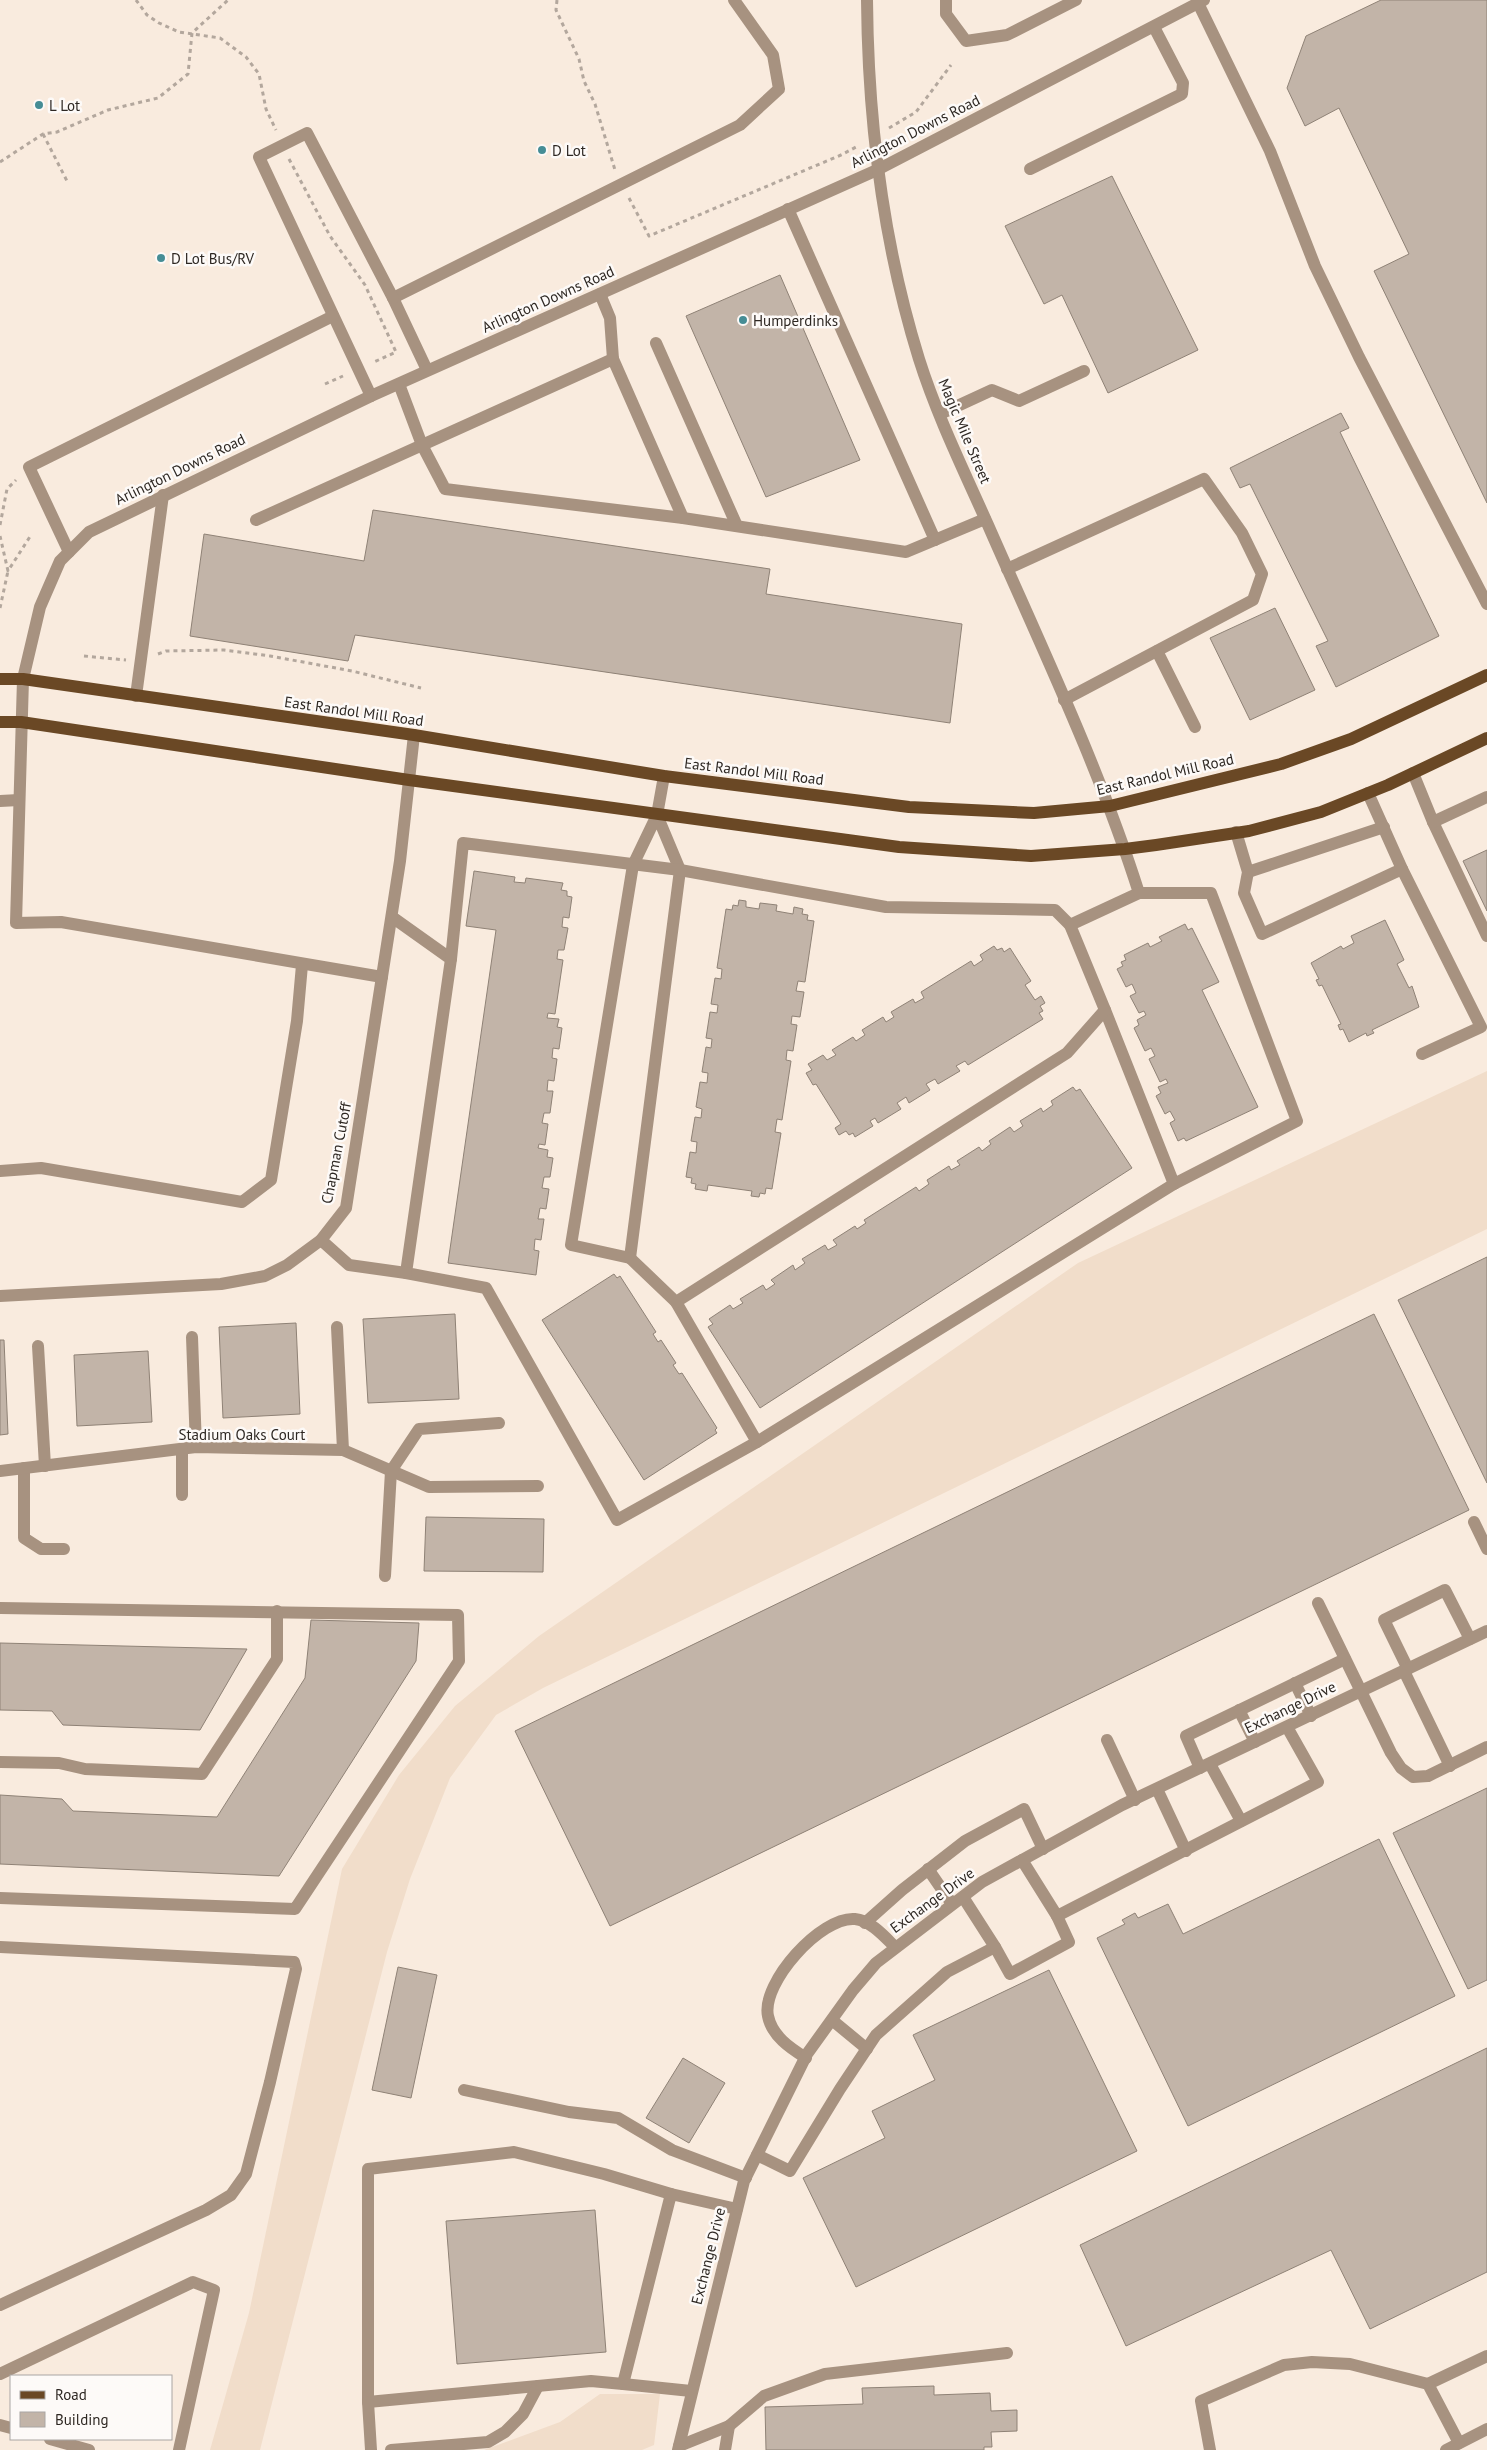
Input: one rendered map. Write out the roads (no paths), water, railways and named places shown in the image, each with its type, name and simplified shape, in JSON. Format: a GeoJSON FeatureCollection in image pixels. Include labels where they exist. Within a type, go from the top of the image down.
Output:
{"type":"FeatureCollection","features":[{"type":"Feature","properties":{"kind":"main road","name":"East Randol Mill Road"},"geometry":{"type":"LineString","coordinates":[[0,679],[23,680],[414,735],[664,776],[909,807],[1034,813],[1110,806],[1282,764],[1351,739],[1487,675]]}},
{"type":"Feature","properties":{"kind":"main road"},"geometry":{"type":"LineString","coordinates":[[0,722],[21,722],[410,780],[906,848],[1031,856],[1125,849],[1236,832],[1321,812],[1413,773],[1487,738]]}},
{"type":"Feature","properties":{"kind":"street"},"geometry":{"type":"LineString","coordinates":[[393,298],[740,125],[780,89],[773,55],[734,0]]}},
{"type":"Feature","properties":{"kind":"street","name":"Magic Mile Street"},"geometry":{"type":"LineString","coordinates":[[867,0],[877,170],[893,258],[906,314],[920,361],[940,414],[1110,806],[1139,893]]}},
{"type":"Feature","properties":{"kind":"street"},"geometry":{"type":"LineString","coordinates":[[946,0],[946,14],[966,41],[1007,35],[1076,0]]}},
{"type":"Feature","properties":{"kind":"street"},"geometry":{"type":"LineString","coordinates":[[1201,2],[1270,151],[1315,266],[1487,604]]}},
{"type":"Feature","properties":{"kind":"street","name":"Arlington Downs Road"},"geometry":{"type":"LineString","coordinates":[[302,965],[61,922],[16,923],[23,680],[40,608],[60,561],[89,532],[163,495],[428,370],[877,170],[1201,2]]}},
{"type":"Feature","properties":{"kind":"street"},"geometry":{"type":"LineString","coordinates":[[1030,169],[1182,94],[1183,83],[1154,27]]}},
{"type":"Feature","properties":{"kind":"street"},"geometry":{"type":"LineString","coordinates":[[371,396],[259,157],[307,133],[393,298],[428,370]]}},
{"type":"Feature","properties":{"kind":"street"},"geometry":{"type":"LineString","coordinates":[[788,209],[935,540]]}},
{"type":"Feature","properties":{"kind":"street"},"geometry":{"type":"LineString","coordinates":[[600,294],[610,318],[614,359],[683,518]]}},
{"type":"Feature","properties":{"kind":"street"},"geometry":{"type":"LineString","coordinates":[[69,552],[29,467],[333,316]]}},
{"type":"Feature","properties":{"kind":"street"},"geometry":{"type":"LineString","coordinates":[[656,343],[737,526]]}},
{"type":"Feature","properties":{"kind":"street"},"geometry":{"type":"LineString","coordinates":[[256,520],[614,359]]}},
{"type":"Feature","properties":{"kind":"street"},"geometry":{"type":"LineString","coordinates":[[940,414],[992,390],[1019,401],[1084,371]]}},
{"type":"Feature","properties":{"kind":"street"},"geometry":{"type":"LineString","coordinates":[[399,384],[422,446],[445,489],[683,518],[906,552],[985,519]]}},
{"type":"Feature","properties":{"kind":"street"},"geometry":{"type":"LineString","coordinates":[[1007,569],[1204,479],[1242,533],[1262,574],[1253,600],[1064,700]]}},
{"type":"Feature","properties":{"kind":"street"},"geometry":{"type":"LineString","coordinates":[[136,696],[163,495]]}},
{"type":"Feature","properties":{"kind":"street"},"geometry":{"type":"LineString","coordinates":[[1157,651],[1195,726]]}},
{"type":"Feature","properties":{"kind":"street","name":"Chapman Cutoff"},"geometry":{"type":"LineString","coordinates":[[0,1296],[221,1284],[256,1278],[287,1265],[322,1240],[346,1208],[392,916],[414,735]]}},
{"type":"Feature","properties":{"kind":"street"},"geometry":{"type":"LineString","coordinates":[[1413,773],[1433,822],[1487,936]]}},
{"type":"Feature","properties":{"kind":"street"},"geometry":{"type":"LineString","coordinates":[[664,776],[657,815],[633,865],[571,1245],[630,1258],[676,1302],[757,1442]]}},
{"type":"Feature","properties":{"kind":"street"},"geometry":{"type":"LineString","coordinates":[[1368,792],[1402,869],[1481,1027],[1422,1054]]}},
{"type":"Feature","properties":{"kind":"street"},"geometry":{"type":"LineString","coordinates":[[1433,822],[1487,798]]}},
{"type":"Feature","properties":{"kind":"street"},"geometry":{"type":"LineString","coordinates":[[0,801],[19,800]]}},
{"type":"Feature","properties":{"kind":"street"},"geometry":{"type":"LineString","coordinates":[[630,1258],[680,870],[657,815]]}},
{"type":"Feature","properties":{"kind":"street"},"geometry":{"type":"LineString","coordinates":[[1248,872],[1384,827]]}},
{"type":"Feature","properties":{"kind":"street"},"geometry":{"type":"LineString","coordinates":[[1236,832],[1248,872],[1244,893],[1262,934],[1402,869]]}},
{"type":"Feature","properties":{"kind":"street"},"geometry":{"type":"LineString","coordinates":[[406,1273],[451,959],[463,843],[680,870],[886,906],[1056,910],[1070,925],[1174,1184]]}},
{"type":"Feature","properties":{"kind":"street"},"geometry":{"type":"LineString","coordinates":[[322,1240],[349,1266],[406,1273],[486,1288],[617,1520],[757,1442],[1174,1184],[1298,1121],[1211,893],[1139,893],[1070,925]]}},
{"type":"Feature","properties":{"kind":"street"},"geometry":{"type":"LineString","coordinates":[[392,916],[451,959]]}},
{"type":"Feature","properties":{"kind":"street"},"geometry":{"type":"LineString","coordinates":[[0,1171],[41,1168],[242,1202],[271,1180],[297,1020],[302,965],[382,977]]}},
{"type":"Feature","properties":{"kind":"street"},"geometry":{"type":"LineString","coordinates":[[676,1302],[1067,1053],[1105,1010]]}},
{"type":"Feature","properties":{"kind":"street"},"geometry":{"type":"LineString","coordinates":[[337,1327],[343,1450]]}},
{"type":"Feature","properties":{"kind":"street"},"geometry":{"type":"LineString","coordinates":[[192,1337],[196,1448]]}},
{"type":"Feature","properties":{"kind":"street"},"geometry":{"type":"LineString","coordinates":[[38,1346],[45,1466]]}},
{"type":"Feature","properties":{"kind":"street"},"geometry":{"type":"LineString","coordinates":[[385,1576],[392,1471],[419,1429],[500,1423]]}},
{"type":"Feature","properties":{"kind":"street","name":"Stadium Oaks Court"},"geometry":{"type":"LineString","coordinates":[[0,1471],[196,1448],[343,1450],[429,1487],[538,1486]]}},
{"type":"Feature","properties":{"kind":"street"},"geometry":{"type":"LineString","coordinates":[[182,1449],[182,1494]]}},
{"type":"Feature","properties":{"kind":"street"},"geometry":{"type":"LineString","coordinates":[[24,1468],[24,1538],[41,1549],[64,1549]]}},
{"type":"Feature","properties":{"kind":"street"},"geometry":{"type":"LineString","coordinates":[[1474,1522],[1487,1549]]}},
{"type":"Feature","properties":{"kind":"street"},"geometry":{"type":"LineString","coordinates":[[1450,1766],[1384,1620],[1445,1590],[1470,1639]]}},
{"type":"Feature","properties":{"kind":"street"},"geometry":{"type":"LineString","coordinates":[[1318,1603],[1360,1692],[1400,1768],[1412,1777],[1428,1776],[1487,1747]]}},
{"type":"Feature","properties":{"kind":"street"},"geometry":{"type":"LineString","coordinates":[[0,1608],[458,1615],[458,1661],[295,1909],[0,1898]]}},
{"type":"Feature","properties":{"kind":"street"},"geometry":{"type":"LineString","coordinates":[[0,1762],[59,1763],[85,1769],[202,1774],[277,1659],[277,1611]]}},
{"type":"Feature","properties":{"kind":"street","name":"Exchange Drive"},"geometry":{"type":"LineString","coordinates":[[678,2448],[746,2178],[806,2058],[832,2020],[876,1963],[982,1882],[1022,1860],[1157,1789],[1487,1631]]}},
{"type":"Feature","properties":{"kind":"street"},"geometry":{"type":"LineString","coordinates":[[1241,1821],[1186,1736],[1345,1659]]}},
{"type":"Feature","properties":{"kind":"street"},"geometry":{"type":"LineString","coordinates":[[1295,1683],[1311,1716]]}},
{"type":"Feature","properties":{"kind":"street"},"geometry":{"type":"LineString","coordinates":[[1239,1710],[1255,1742]]}},
{"type":"Feature","properties":{"kind":"street"},"geometry":{"type":"LineString","coordinates":[[1057,1916],[1318,1782],[1287,1727]]}},
{"type":"Feature","properties":{"kind":"street"},"geometry":{"type":"LineString","coordinates":[[1108,1740],[1135,1800]]}},
{"type":"Feature","properties":{"kind":"street"},"geometry":{"type":"LineString","coordinates":[[1157,1789],[1186,1850]]}},
{"type":"Feature","properties":{"kind":"street"},"geometry":{"type":"LineString","coordinates":[[865,1922],[965,1841],[1024,1809],[1043,1849]]}},
{"type":"Feature","properties":{"kind":"street"},"geometry":{"type":"LineString","coordinates":[[928,1870],[957,1900],[995,1947],[1010,1974],[1068,1942],[1057,1916],[1022,1860]]}},
{"type":"Feature","properties":{"kind":"street"},"geometry":{"type":"LineString","coordinates":[[806,2058],[789,2047],[776,2033],[768,2016],[768,1999],[776,1982],[797,1953],[820,1931],[839,1920],[857,1919],[865,1922],[895,1947]]}},
{"type":"Feature","properties":{"kind":"street"},"geometry":{"type":"LineString","coordinates":[[0,1947],[294,1962],[296,1969],[270,2082],[246,2174],[231,2195],[206,2210],[0,2305]]}},
{"type":"Feature","properties":{"kind":"street"},"geometry":{"type":"LineString","coordinates":[[757,2155],[790,2171],[876,2035],[947,1972],[995,1947]]}},
{"type":"Feature","properties":{"kind":"street"},"geometry":{"type":"LineString","coordinates":[[832,2020],[867,2049]]}},
{"type":"Feature","properties":{"kind":"street"},"geometry":{"type":"LineString","coordinates":[[464,2090],[569,2112],[618,2118],[672,2150],[746,2178]]}},
{"type":"Feature","properties":{"kind":"street"},"geometry":{"type":"LineString","coordinates":[[370,2450],[368,2402],[368,2169],[514,2152],[604,2174],[671,2194],[737,2208]]}},
{"type":"Feature","properties":{"kind":"street"},"geometry":{"type":"LineString","coordinates":[[623,2384],[671,2194]]}},
{"type":"Feature","properties":{"kind":"street"},"geometry":{"type":"LineString","coordinates":[[0,2374],[193,2282],[214,2290],[179,2450]]}},
{"type":"Feature","properties":{"kind":"street"},"geometry":{"type":"LineString","coordinates":[[678,2448],[729,2426],[764,2396],[825,2374],[1007,2353]]}},
{"type":"Feature","properties":{"kind":"street"},"geometry":{"type":"LineString","coordinates":[[1210,2450],[1201,2401],[1284,2365],[1312,2362],[1350,2364],[1428,2384],[1487,2356]]}},
{"type":"Feature","properties":{"kind":"street"},"geometry":{"type":"LineString","coordinates":[[368,2402],[591,2381],[692,2391]]}},
{"type":"Feature","properties":{"kind":"street"},"geometry":{"type":"LineString","coordinates":[[1428,2384],[1459,2444]]}},
{"type":"Feature","properties":{"kind":"street"},"geometry":{"type":"LineString","coordinates":[[391,2450],[488,2442],[505,2432],[523,2414],[538,2386]]}},
{"type":"Feature","properties":{"kind":"street"},"geometry":{"type":"LineString","coordinates":[[725,2450],[729,2426]]}},
{"type":"Feature","properties":{"kind":"street"},"geometry":{"type":"LineString","coordinates":[[1446,2450],[1487,2429]]}},
{"type":"Feature","properties":{"kind":"street"},"geometry":{"type":"LineString","coordinates":[[54,2440],[89,2450]]}},
{"type":"Feature","properties":{"kind":"place","name":"L Lot"},"geometry":{"type":"Point","coordinates":[39,105]}},
{"type":"Feature","properties":{"kind":"place","name":"D Lot"},"geometry":{"type":"Point","coordinates":[542,150]}},
{"type":"Feature","properties":{"kind":"place","name":"D Lot Bus/RV"},"geometry":{"type":"Point","coordinates":[161,258]}},
{"type":"Feature","properties":{"kind":"place","name":"Humperdinks"},"geometry":{"type":"Point","coordinates":[743,320]}}]}
